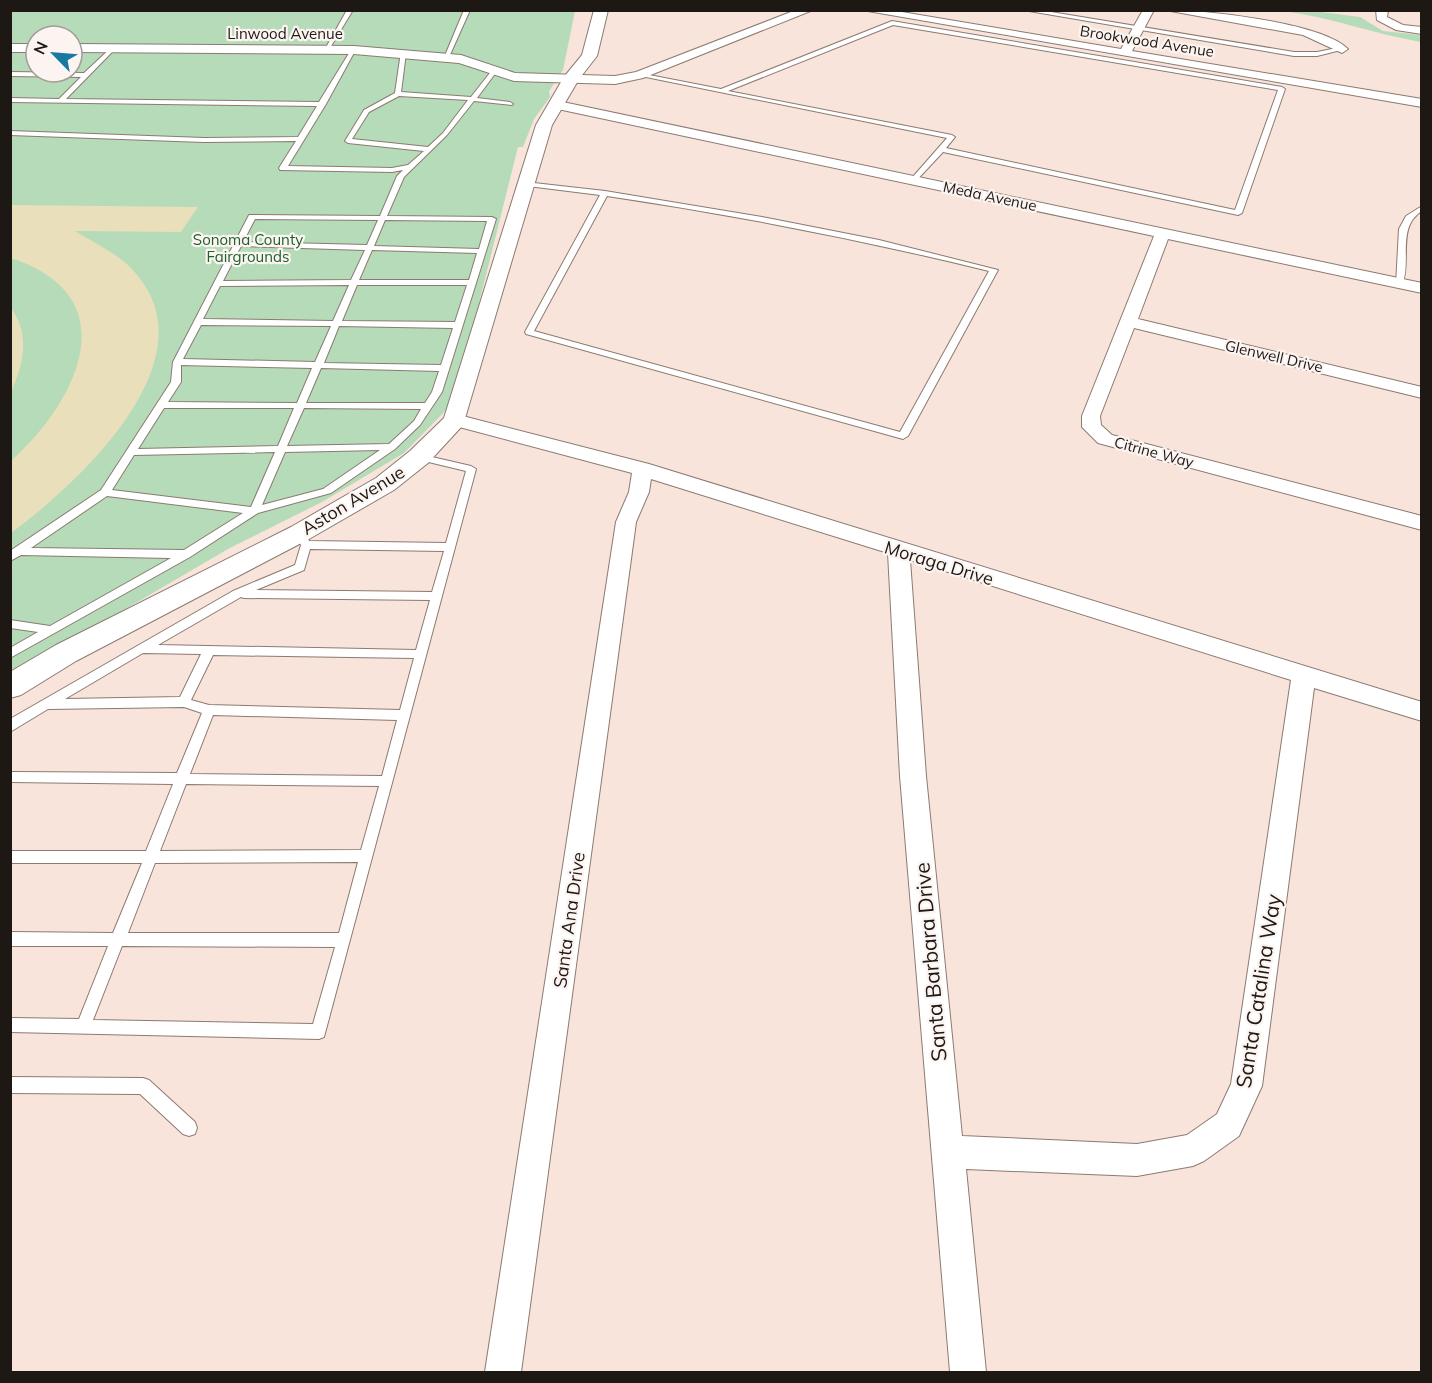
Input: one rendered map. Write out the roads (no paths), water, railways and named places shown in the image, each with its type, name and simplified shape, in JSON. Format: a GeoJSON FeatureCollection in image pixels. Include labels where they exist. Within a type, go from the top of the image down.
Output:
{"type":"FeatureCollection","features":[{"type":"Feature","properties":{"kind":"street","name":"Aston Avenue"},"geometry":{"type":"LineString","coordinates":[[10,687],[66,653],[303,539],[385,484],[419,457],[455,420],[544,126],[572,77],[589,56],[601,10]]}},
{"type":"Feature","properties":{"kind":"street","name":"Linwood Avenue"},"geometry":{"type":"LineString","coordinates":[[84,48],[354,50],[446,57],[514,77],[615,80],[639,75],[808,10]]}},
{"type":"Feature","properties":{"kind":"street","name":"Brookwood Avenue"},"geometry":{"type":"LineString","coordinates":[[867,10],[1422,103]]}},
{"type":"Feature","properties":{"kind":"street"},"geometry":{"type":"LineString","coordinates":[[1124,54],[1149,10]]}},
{"type":"Feature","properties":{"kind":"street"},"geometry":{"type":"LineString","coordinates":[[1170,10],[1306,32],[1342,49]]}},
{"type":"Feature","properties":{"kind":"street"},"geometry":{"type":"LineString","coordinates":[[1382,10],[1381,18],[1387,23],[1422,31]]}},
{"type":"Feature","properties":{"kind":"street","name":"Meda Avenue"},"geometry":{"type":"LineString","coordinates":[[558,105],[1422,288]]}},
{"type":"Feature","properties":{"kind":"street","name":"Citrine Way"},"geometry":{"type":"LineString","coordinates":[[1162,232],[1090,416],[1092,427],[1105,439],[1422,523]]}},
{"type":"Feature","properties":{"kind":"street","name":"Glenwell Drive"},"geometry":{"type":"LineString","coordinates":[[1126,321],[1422,393]]}},
{"type":"Feature","properties":{"kind":"street","name":"Moraga Drive"},"geometry":{"type":"LineString","coordinates":[[455,420],[642,469],[1422,712]]}},
{"type":"Feature","properties":{"kind":"street","name":"Santa Ana Drive"},"geometry":{"type":"LineString","coordinates":[[503,1372],[626,522],[639,492],[642,469]]}},
{"type":"Feature","properties":{"kind":"street","name":"Santa Barbara Drive"},"geometry":{"type":"LineString","coordinates":[[900,551],[913,776],[968,1372]]}},
{"type":"Feature","properties":{"kind":"street","name":"Santa Catalina Way"},"geometry":{"type":"LineString","coordinates":[[948,1152],[1137,1160],[1193,1150],[1228,1125],[1246,1086],[1304,675]]}},
{"type":"Feature","properties":{"kind":"lane"},"geometry":{"type":"LineString","coordinates":[[326,50],[350,10]]}},
{"type":"Feature","properties":{"kind":"lane"},"geometry":{"type":"LineString","coordinates":[[446,57],[467,10]]}},
{"type":"Feature","properties":{"kind":"lane"},"geometry":{"type":"LineString","coordinates":[[1025,10],[1294,54],[1317,54],[1342,49]]}},
{"type":"Feature","properties":{"kind":"lane"},"geometry":{"type":"LineString","coordinates":[[724,90],[892,23],[1282,89],[1238,213],[941,149]]}},
{"type":"Feature","properties":{"kind":"lane"},"geometry":{"type":"LineString","coordinates":[[62,100],[113,48]]}},
{"type":"Feature","properties":{"kind":"lane"},"geometry":{"type":"LineString","coordinates":[[354,50],[283,168],[392,170],[412,167]]}},
{"type":"Feature","properties":{"kind":"lane"},"geometry":{"type":"LineString","coordinates":[[398,94],[403,53]]}},
{"type":"Feature","properties":{"kind":"lane"},"geometry":{"type":"LineString","coordinates":[[254,511],[401,176],[445,134],[495,70]]}},
{"type":"Feature","properties":{"kind":"lane"},"geometry":{"type":"LineString","coordinates":[[10,74],[86,75]]}},
{"type":"Feature","properties":{"kind":"lane"},"geometry":{"type":"LineString","coordinates":[[639,75],[724,90],[952,137],[914,181]]}},
{"type":"Feature","properties":{"kind":"lane"},"geometry":{"type":"LineString","coordinates":[[428,149],[348,141],[366,111],[398,94],[510,104]]}},
{"type":"Feature","properties":{"kind":"lane"},"geometry":{"type":"LineString","coordinates":[[10,106],[14,100],[323,104]]}},
{"type":"Feature","properties":{"kind":"lane"},"geometry":{"type":"LineString","coordinates":[[10,133],[204,140],[301,139]]}},
{"type":"Feature","properties":{"kind":"lane"},"geometry":{"type":"LineString","coordinates":[[528,184],[605,193],[780,223],[932,254],[994,270],[903,436],[530,332],[605,193]]}},
{"type":"Feature","properties":{"kind":"lane"},"geometry":{"type":"LineString","coordinates":[[1400,283],[1403,260],[1400,243],[1403,223],[1413,212],[1422,208]]}},
{"type":"Feature","properties":{"kind":"lane"},"geometry":{"type":"LineString","coordinates":[[10,654],[186,554],[254,511],[327,491],[392,447],[417,423],[437,392],[492,219],[384,216],[252,217],[177,362],[176,382],[105,492],[15,554]]}},
{"type":"Feature","properties":{"kind":"lane"},"geometry":{"type":"LineString","coordinates":[[238,244],[483,251]]}},
{"type":"Feature","properties":{"kind":"lane"},"geometry":{"type":"LineString","coordinates":[[218,284],[473,282]]}},
{"type":"Feature","properties":{"kind":"lane"},"geometry":{"type":"LineString","coordinates":[[198,322],[459,325]]}},
{"type":"Feature","properties":{"kind":"lane"},"geometry":{"type":"LineString","coordinates":[[177,362],[319,363],[444,368]]}},
{"type":"Feature","properties":{"kind":"lane"},"geometry":{"type":"LineString","coordinates":[[161,405],[426,406]]}},
{"type":"Feature","properties":{"kind":"lane"},"geometry":{"type":"LineString","coordinates":[[131,452],[392,447]]}},
{"type":"Feature","properties":{"kind":"lane"},"geometry":{"type":"LineString","coordinates":[[10,1025],[319,1032],[471,469],[419,457]]}},
{"type":"Feature","properties":{"kind":"lane"},"geometry":{"type":"LineString","coordinates":[[105,492],[254,511]]}},
{"type":"Feature","properties":{"kind":"lane"},"geometry":{"type":"LineString","coordinates":[[10,727],[237,594],[300,567],[303,539],[450,547]]}},
{"type":"Feature","properties":{"kind":"lane"},"geometry":{"type":"LineString","coordinates":[[15,554],[186,554]]}},
{"type":"Feature","properties":{"kind":"lane"},"geometry":{"type":"LineString","coordinates":[[237,594],[437,596]]}},
{"type":"Feature","properties":{"kind":"lane"},"geometry":{"type":"LineString","coordinates":[[10,624],[50,630]]}},
{"type":"Feature","properties":{"kind":"lane"},"geometry":{"type":"LineString","coordinates":[[141,649],[421,654]]}},
{"type":"Feature","properties":{"kind":"lane"},"geometry":{"type":"LineString","coordinates":[[184,702],[209,651]]}},
{"type":"Feature","properties":{"kind":"lane"},"geometry":{"type":"LineString","coordinates":[[46,704],[184,702],[209,710],[405,714]]}},
{"type":"Feature","properties":{"kind":"lane"},"geometry":{"type":"LineString","coordinates":[[83,1027],[209,710]]}},
{"type":"Feature","properties":{"kind":"lane"},"geometry":{"type":"LineString","coordinates":[[10,777],[387,781]]}},
{"type":"Feature","properties":{"kind":"lane"},"geometry":{"type":"LineString","coordinates":[[10,857],[366,856]]}},
{"type":"Feature","properties":{"kind":"lane"},"geometry":{"type":"LineString","coordinates":[[10,939],[344,940]]}},
{"type":"Feature","properties":{"kind":"lane"},"geometry":{"type":"LineString","coordinates":[[10,1086],[143,1086],[189,1128]]}},
{"type":"Feature","properties":{"kind":"park label","name":"Sonoma County Fairgrounds"},"geometry":{"type":"Point","coordinates":[248,248]}}]}
